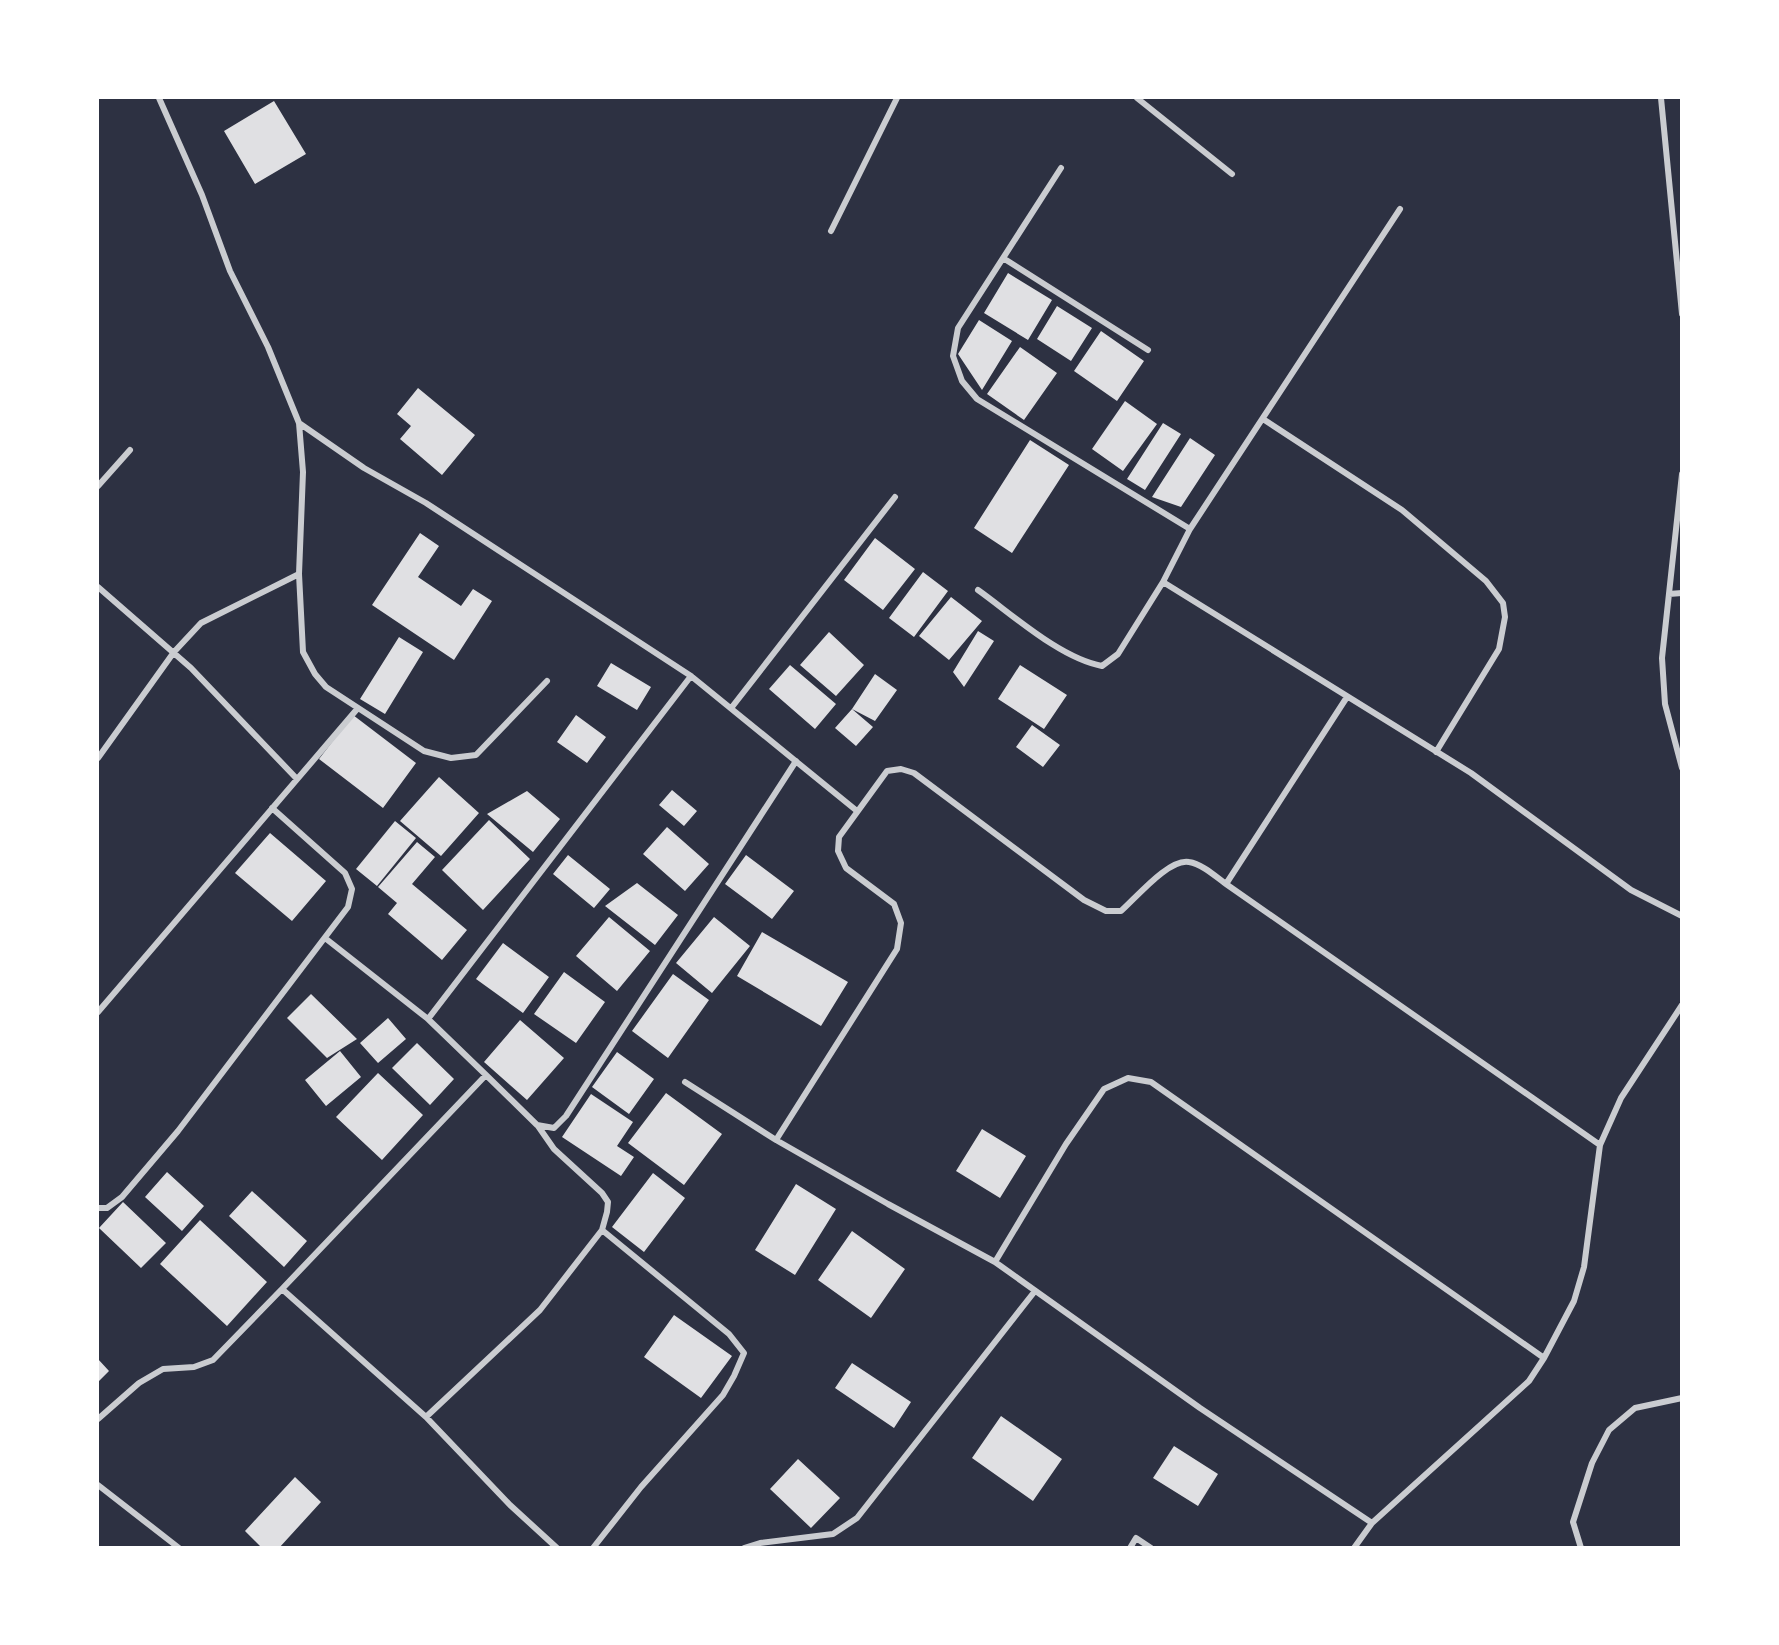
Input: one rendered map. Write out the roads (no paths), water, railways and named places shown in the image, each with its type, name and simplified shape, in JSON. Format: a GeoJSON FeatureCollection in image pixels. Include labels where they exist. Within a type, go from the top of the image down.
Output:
{"type":"FeatureCollection","features":[{"type":"Feature","properties":{"kind":"street"},"geometry":{"type":"LineString","coordinates":[[159,98],[202,195],[230,271],[268,347],[299,423],[303,472],[299,574],[303,652],[315,674],[326,687],[424,751],[451,758],[476,755],[547,681]]}},
{"type":"Feature","properties":{"kind":"street"},"geometry":{"type":"LineString","coordinates":[[831,231],[897,98]]}},
{"type":"Feature","properties":{"kind":"street"},"geometry":{"type":"LineString","coordinates":[[1137,98],[1232,174]]}},
{"type":"Feature","properties":{"kind":"street"},"geometry":{"type":"LineString","coordinates":[[1661,98],[1682,314]]}},
{"type":"Feature","properties":{"kind":"street"},"geometry":{"type":"LineString","coordinates":[[1061,168],[958,328],[952,357],[962,381],[977,399],[1190,529]]}},
{"type":"Feature","properties":{"kind":"street"},"geometry":{"type":"LineString","coordinates":[[978,590],[1061,650],[1086,663],[1102,666],[1118,654],[1162,582],[1190,529],[1400,208]]}},
{"type":"Feature","properties":{"kind":"street"},"geometry":{"type":"LineString","coordinates":[[1003,258],[1148,350]]}},
{"type":"Feature","properties":{"kind":"street"},"geometry":{"type":"LineString","coordinates":[[1263,419],[1402,510],[1485,581],[1503,603],[1505,617],[1499,649],[1436,752]]}},
{"type":"Feature","properties":{"kind":"street"},"geometry":{"type":"LineString","coordinates":[[299,423],[364,468],[426,503],[692,676],[857,811]]}},
{"type":"Feature","properties":{"kind":"street"},"geometry":{"type":"LineString","coordinates":[[98,486],[130,450]]}},
{"type":"Feature","properties":{"kind":"street"},"geometry":{"type":"LineString","coordinates":[[1682,474],[1662,658],[1665,704],[1682,768]]}},
{"type":"Feature","properties":{"kind":"street"},"geometry":{"type":"LineString","coordinates":[[732,707],[895,497]]}},
{"type":"Feature","properties":{"kind":"street"},"geometry":{"type":"LineString","coordinates":[[98,758],[174,652],[201,623],[299,574]]}},
{"type":"Feature","properties":{"kind":"street"},"geometry":{"type":"LineString","coordinates":[[1162,582],[1471,773],[1631,890],[1682,916]]}},
{"type":"Feature","properties":{"kind":"street"},"geometry":{"type":"LineString","coordinates":[[98,587],[174,652],[297,779]]}},
{"type":"Feature","properties":{"kind":"street"},"geometry":{"type":"LineString","coordinates":[[1669,594],[1682,593]]}},
{"type":"Feature","properties":{"kind":"street"},"geometry":{"type":"LineString","coordinates":[[428,1019],[692,676]]}},
{"type":"Feature","properties":{"kind":"street"},"geometry":{"type":"LineString","coordinates":[[1226,884],[1347,696]]}},
{"type":"Feature","properties":{"kind":"street"},"geometry":{"type":"LineString","coordinates":[[98,1012],[358,708]]}},
{"type":"Feature","properties":{"kind":"street"},"geometry":{"type":"LineString","coordinates":[[537,1125],[548,1129],[554,1128],[566,1116],[796,761]]}},
{"type":"Feature","properties":{"kind":"street"},"geometry":{"type":"LineString","coordinates":[[776,1140],[897,949],[901,923],[894,904],[846,868],[838,851],[839,837],[887,771],[901,769],[914,773],[1084,900],[1106,911],[1121,911],[1167,868],[1185,861],[1196,863],[1600,1145]]}},
{"type":"Feature","properties":{"kind":"street"},"geometry":{"type":"LineString","coordinates":[[98,1208],[106,1208],[122,1197],[178,1131],[348,907],[352,889],[345,873],[272,808]]}},
{"type":"Feature","properties":{"kind":"street"},"geometry":{"type":"LineString","coordinates":[[325,938],[428,1019],[537,1125],[554,1149],[602,1193],[608,1202],[602,1230],[540,1310],[426,1417]]}},
{"type":"Feature","properties":{"kind":"street"},"geometry":{"type":"LineString","coordinates":[[1354,1548],[1371,1523],[1529,1381],[1544,1358],[1574,1301],[1584,1267],[1600,1145],[1621,1098],[1682,1005]]}},
{"type":"Feature","properties":{"kind":"street"},"geometry":{"type":"LineString","coordinates":[[98,1419],[139,1383],[163,1369],[194,1367],[213,1360],[486,1075]]}},
{"type":"Feature","properties":{"kind":"street"},"geometry":{"type":"LineString","coordinates":[[995,1262],[1066,1144],[1104,1089],[1128,1078],[1151,1082],[1544,1358]]}},
{"type":"Feature","properties":{"kind":"street"},"geometry":{"type":"LineString","coordinates":[[685,1082],[776,1140],[995,1262],[1200,1408],[1371,1523]]}},
{"type":"Feature","properties":{"kind":"street"},"geometry":{"type":"LineString","coordinates":[[593,1548],[641,1487],[723,1395],[744,1353],[729,1334],[602,1230]]}},
{"type":"Feature","properties":{"kind":"street"},"geometry":{"type":"LineString","coordinates":[[282,1289],[426,1417],[510,1505],[557,1548]]}},
{"type":"Feature","properties":{"kind":"street"},"geometry":{"type":"LineString","coordinates":[[744,1548],[760,1543],[833,1534],[857,1518],[1035,1291]]}},
{"type":"Feature","properties":{"kind":"street"},"geometry":{"type":"LineString","coordinates":[[1581,1548],[1573,1522],[1592,1463],[1609,1430],[1635,1408],[1682,1398]]}},
{"type":"Feature","properties":{"kind":"street"},"geometry":{"type":"LineString","coordinates":[[98,1485],[179,1548]]}},
{"type":"Feature","properties":{"kind":"street"},"geometry":{"type":"LineString","coordinates":[[1130,1548],[1136,1538],[1151,1548]]}}]}
